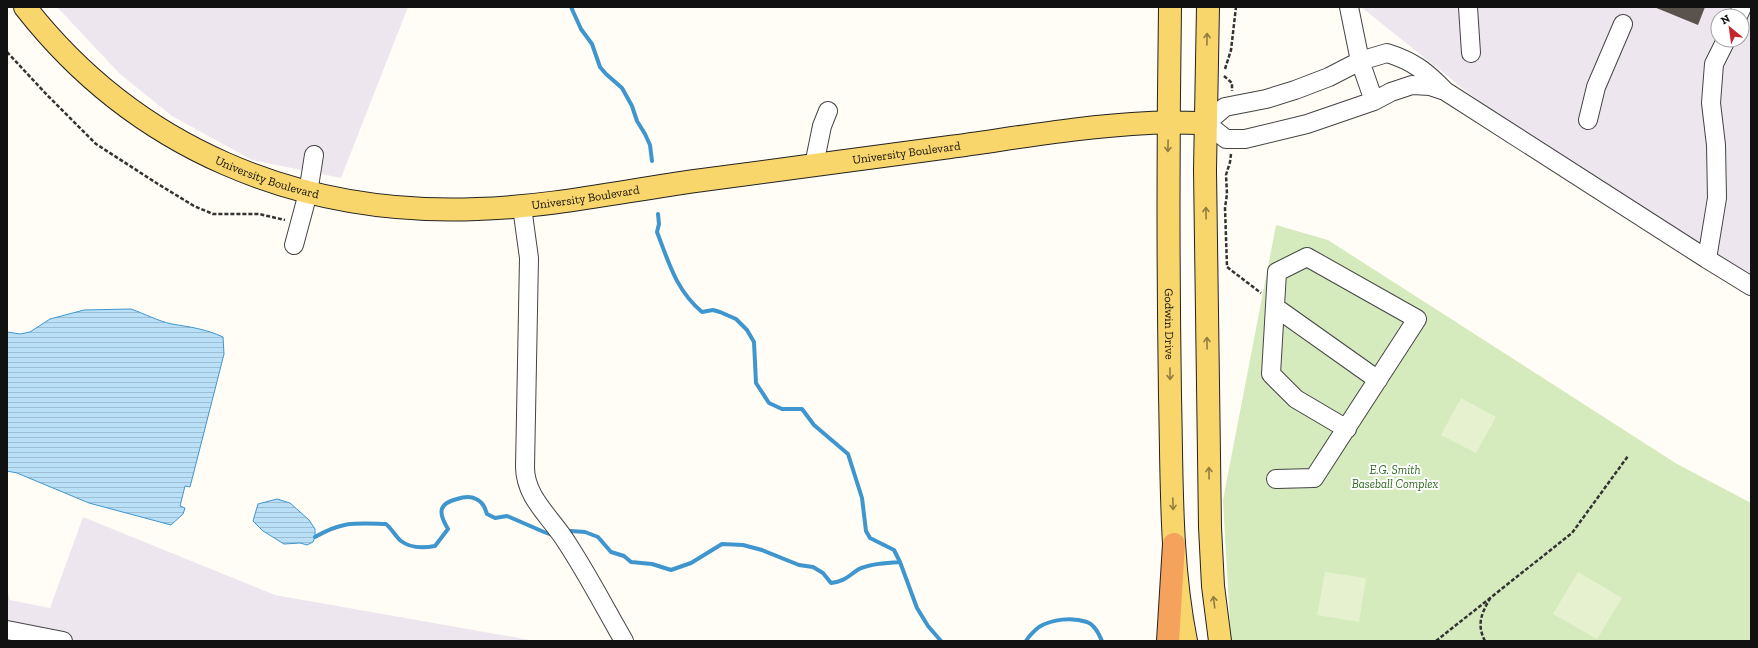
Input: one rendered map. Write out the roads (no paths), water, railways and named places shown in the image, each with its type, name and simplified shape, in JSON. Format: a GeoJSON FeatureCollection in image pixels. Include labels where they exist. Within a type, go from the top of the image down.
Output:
{"type":"FeatureCollection","features":[{"type":"Feature","properties":{"kind":"highway"},"geometry":{"type":"LineString","coordinates":[[1168,641],[1174,544]]}},
{"type":"Feature","properties":{"kind":"main road","name":"University Boulevard"},"geometry":{"type":"LineString","coordinates":[[26,7],[91,78],[153,125],[184,144],[229,166],[259,178],[308,193],[331,199],[396,208],[438,210],[522,207],[1063,131],[1147,123],[1206,123]]}},
{"type":"Feature","properties":{"kind":"main road","name":"Godwin Drive"},"geometry":{"type":"LineString","coordinates":[[1170,7],[1168,267],[1174,544],[1177,586],[1186,641]]}},
{"type":"Feature","properties":{"kind":"main road"},"geometry":{"type":"LineString","coordinates":[[1208,7],[1206,123],[1207,349],[1210,527],[1213,586],[1220,641]]}},
{"type":"Feature","properties":{"kind":"lane"},"geometry":{"type":"LineString","coordinates":[[1349,7],[1360,61],[1374,101]]}},
{"type":"Feature","properties":{"kind":"lane"},"geometry":{"type":"LineString","coordinates":[[1468,7],[1471,53]]}},
{"type":"Feature","properties":{"kind":"lane"},"geometry":{"type":"LineString","coordinates":[[1588,120],[1596,87],[1623,24]]}},
{"type":"Feature","properties":{"kind":"lane"},"geometry":{"type":"LineString","coordinates":[[1707,259],[1716,198],[1716,145],[1711,103],[1714,64],[1722,48]]}},
{"type":"Feature","properties":{"kind":"lane"},"geometry":{"type":"LineString","coordinates":[[1445,91],[1430,86],[1412,85],[1391,92],[1374,101],[1307,124],[1245,139],[1226,139],[1206,123],[1225,107],[1266,99],[1295,90],[1329,77],[1360,61],[1388,53],[1404,58],[1429,74],[1445,91],[1751,286]]}},
{"type":"Feature","properties":{"kind":"lane"},"geometry":{"type":"LineString","coordinates":[[814,165],[822,126],[828,111]]}},
{"type":"Feature","properties":{"kind":"lane"},"geometry":{"type":"LineString","coordinates":[[294,245],[308,193],[314,156]]}},
{"type":"Feature","properties":{"kind":"lane"},"geometry":{"type":"LineString","coordinates":[[522,207],[528,258],[525,476],[532,495],[562,535],[624,641]]}},
{"type":"Feature","properties":{"kind":"lane"},"geometry":{"type":"LineString","coordinates":[[1276,479],[1314,478],[1347,429],[1417,319],[1307,257],[1277,272],[1271,374],[1296,398],[1347,429]]}},
{"type":"Feature","properties":{"kind":"lane"},"geometry":{"type":"LineString","coordinates":[[1275,307],[1378,380]]}},
{"type":"Feature","properties":{"kind":"lane"},"geometry":{"type":"LineString","coordinates":[[7,630],[63,641]]}},
{"type":"Feature","properties":{"kind":"water"},"geometry":{"type":"Polygon","coordinates":[[[131,309],[167,323],[204,330],[223,337],[224,354],[190,487],[185,486],[180,506],[185,508],[183,514],[171,525],[89,503],[17,473],[7,471],[7,332],[20,334],[30,332],[50,319],[84,310],[131,309]]]}},
{"type":"Feature","properties":{"kind":"water"},"geometry":{"type":"Polygon","coordinates":[[[277,499],[290,503],[309,520],[315,529],[315,537],[313,542],[307,545],[300,543],[284,544],[263,531],[253,521],[258,504],[277,499]]]}},
{"type":"Feature","properties":{"kind":"waterway"},"geometry":{"type":"LineString","coordinates":[[571,7],[581,29],[592,44],[600,67],[622,88],[632,106],[637,121],[650,145],[652,161]]}},
{"type":"Feature","properties":{"kind":"waterway"},"geometry":{"type":"LineString","coordinates":[[658,214],[659,224],[657,232],[674,275],[686,295],[702,312],[713,310],[720,312],[736,319],[747,330],[754,342],[756,383],[769,403],[782,409],[802,409],[814,425],[848,454],[862,498],[866,531],[870,538],[894,550],[917,608],[928,626],[941,641]]}},
{"type":"Feature","properties":{"kind":"waterway"},"geometry":{"type":"LineString","coordinates":[[315,537],[334,528],[349,524],[386,524],[399,540],[409,545],[417,547],[435,546],[448,529],[443,519],[443,507],[451,501],[467,497],[472,497],[478,500],[483,505],[487,514],[495,518],[507,516],[544,532],[552,535],[555,534]]}},
{"type":"Feature","properties":{"kind":"waterway"},"geometry":{"type":"LineString","coordinates":[[566,532],[585,532],[598,537],[611,552],[624,556],[631,562],[652,564],[671,570],[691,563],[722,544],[743,545],[762,550],[799,565],[813,567],[823,573],[831,583],[844,580],[864,567],[900,562]]}},
{"type":"Feature","properties":{"kind":"waterway"},"geometry":{"type":"LineString","coordinates":[[1026,641],[1035,630],[1044,624],[1069,619],[1081,620],[1090,623],[1102,641]]}},
{"type":"Feature","properties":{"kind":"park label","name":"E.G. Smith Baseball Complex"},"geometry":{"type":"Point","coordinates":[1395,477]}}]}
